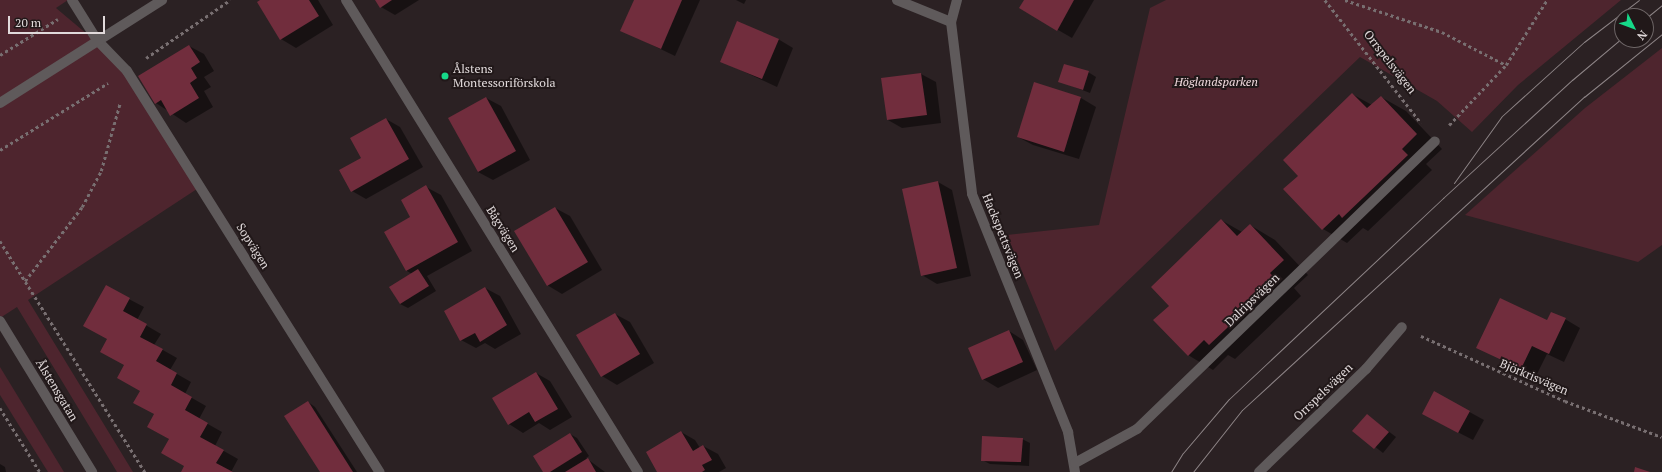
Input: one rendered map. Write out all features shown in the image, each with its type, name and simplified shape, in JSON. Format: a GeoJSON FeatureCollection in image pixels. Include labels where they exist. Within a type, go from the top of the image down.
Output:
{"type":"FeatureCollection","features":[{"type":"Feature","properties":{"kind":"street"},"geometry":{"type":"LineString","coordinates":[[0,103],[162,0]]}},
{"type":"Feature","properties":{"kind":"street","name":"Bågvägen"},"geometry":{"type":"LineString","coordinates":[[346,0],[638,472]]}},
{"type":"Feature","properties":{"kind":"street"},"geometry":{"type":"LineString","coordinates":[[897,0],[951,22]]}},
{"type":"Feature","properties":{"kind":"street","name":"Hackspettsvägen"},"geometry":{"type":"LineString","coordinates":[[957,0],[951,22],[972,194],[1068,432],[1075,468]]}},
{"type":"Feature","properties":{"kind":"street","name":"Sopvägen"},"geometry":{"type":"LineString","coordinates":[[74,4],[97,40],[127,71],[380,472]]}},
{"type":"Feature","properties":{"kind":"street","name":"Dalripsvägen"},"geometry":{"type":"LineString","coordinates":[[1075,468],[1137,429],[1435,141]]}},
{"type":"Feature","properties":{"kind":"street","name":"Ålstensgatan"},"geometry":{"type":"LineString","coordinates":[[0,321],[92,472]]}},
{"type":"Feature","properties":{"kind":"street","name":"Orrspelsvägen"},"geometry":{"type":"LineString","coordinates":[[1259,472],[1366,369],[1402,327]]}},
{"type":"Feature","properties":{"kind":"path","name":"Orrspelsvägen"},"geometry":{"type":"LineString","coordinates":[[1324,0],[1435,141]]}},
{"type":"Feature","properties":{"kind":"path"},"geometry":{"type":"LineString","coordinates":[[1345,0],[1442,32],[1506,65]]}},
{"type":"Feature","properties":{"kind":"path"},"geometry":{"type":"LineString","coordinates":[[1435,141],[1506,65],[1547,0]]}},
{"type":"Feature","properties":{"kind":"path"},"geometry":{"type":"LineString","coordinates":[[0,55],[74,4]]}},
{"type":"Feature","properties":{"kind":"path"},"geometry":{"type":"LineString","coordinates":[[25,281],[82,207],[102,171],[115,131],[127,71]]}},
{"type":"Feature","properties":{"kind":"path"},"geometry":{"type":"LineString","coordinates":[[0,241],[145,472]]}},
{"type":"Feature","properties":{"kind":"path","name":"Björkrisvägen"},"geometry":{"type":"LineString","coordinates":[[1402,327],[1505,376],[1662,437]]}},
{"type":"Feature","properties":{"kind":"path"},"geometry":{"type":"LineString","coordinates":[[0,408],[40,472]]}},
{"type":"Feature","properties":{"kind":"green space"},"geometry":{"type":"Polygon","coordinates":[[[0,0],[68,0],[56,8],[131,71],[203,185],[28,300],[133,472],[117,472],[17,307],[0,318],[0,0]]]}},
{"type":"Feature","properties":{"kind":"green space","name":"Höglandsparken"},"geometry":{"type":"Polygon","coordinates":[[[1166,0],[1621,0],[1518,85],[1472,132],[1437,101],[1360,57],[1055,351],[1007,235],[1099,225],[1150,8],[1166,0]]]}},
{"type":"Feature","properties":{"kind":"green space"},"geometry":{"type":"Polygon","coordinates":[[[1662,48],[1662,245],[1638,262],[1465,215],[1585,108],[1662,48]]]}},
{"type":"Feature","properties":{"kind":"green space"},"geometry":{"type":"Polygon","coordinates":[[[0,367],[64,472],[48,472],[0,395],[0,367]]]}},
{"type":"Feature","properties":{"kind":"building"},"geometry":{"type":"Polygon","coordinates":[[[260,0],[309,0],[319,16],[280,40],[257,2],[260,0]]]}},
{"type":"Feature","properties":{"kind":"building"},"geometry":{"type":"Polygon","coordinates":[[[375,0],[392,0],[380,8],[375,0]]]}},
{"type":"Feature","properties":{"kind":"building"},"geometry":{"type":"Polygon","coordinates":[[[634,0],[682,0],[661,49],[620,31],[634,0]]]}},
{"type":"Feature","properties":{"kind":"building"},"geometry":{"type":"Polygon","coordinates":[[[1024,0],[1074,0],[1057,31],[1019,8],[1024,0]]]}},
{"type":"Feature","properties":{"kind":"building"},"geometry":{"type":"Polygon","coordinates":[[[737,21],[779,39],[762,79],[720,62],[737,21]]]}},
{"type":"Feature","properties":{"kind":"building"},"geometry":{"type":"Polygon","coordinates":[[[189,45],[200,62],[191,68],[197,78],[190,83],[199,98],[170,116],[161,100],[155,104],[138,76],[189,45]]]}},
{"type":"Feature","properties":{"kind":"building"},"geometry":{"type":"Polygon","coordinates":[[[1064,64],[1089,71],[1083,90],[1058,82],[1064,64]]]}},
{"type":"Feature","properties":{"kind":"building"},"geometry":{"type":"Polygon","coordinates":[[[921,73],[927,115],[887,120],[881,78],[921,73]]]}},
{"type":"Feature","properties":{"kind":"building"},"geometry":{"type":"Polygon","coordinates":[[[1034,82],[1081,97],[1064,152],[1017,137],[1034,82]]]}},
{"type":"Feature","properties":{"kind":"building"},"geometry":{"type":"Polygon","coordinates":[[[1352,93],[1367,108],[1381,96],[1417,134],[1402,149],[1408,155],[1342,218],[1339,214],[1322,230],[1283,189],[1298,176],[1283,160],[1352,93]]]}},
{"type":"Feature","properties":{"kind":"building"},"geometry":{"type":"Polygon","coordinates":[[[486,97],[516,151],[478,172],[448,118],[486,97]]]}},
{"type":"Feature","properties":{"kind":"building"},"geometry":{"type":"Polygon","coordinates":[[[386,118],[409,159],[351,192],[339,170],[361,158],[350,138],[386,118]]]}},
{"type":"Feature","properties":{"kind":"building"},"geometry":{"type":"Polygon","coordinates":[[[938,181],[957,268],[921,276],[902,189],[938,181]]]}},
{"type":"Feature","properties":{"kind":"building"},"geometry":{"type":"Polygon","coordinates":[[[426,185],[458,242],[406,271],[384,232],[410,217],[401,200],[426,185]]]}},
{"type":"Feature","properties":{"kind":"building"},"geometry":{"type":"Polygon","coordinates":[[[555,207],[588,262],[547,286],[514,231],[555,207]]]}},
{"type":"Feature","properties":{"kind":"building"},"geometry":{"type":"Polygon","coordinates":[[[1221,219],[1237,236],[1250,224],[1284,260],[1270,273],[1277,281],[1209,345],[1204,340],[1188,356],[1153,320],[1169,306],[1151,287],[1221,219]]]}},
{"type":"Feature","properties":{"kind":"building"},"geometry":{"type":"Polygon","coordinates":[[[418,269],[429,286],[400,304],[389,287],[418,269]]]}},
{"type":"Feature","properties":{"kind":"building"},"geometry":{"type":"Polygon","coordinates":[[[106,285],[130,298],[123,311],[147,324],[140,337],[163,349],[156,361],[177,373],[171,385],[192,397],[185,410],[208,423],[200,437],[224,450],[216,463],[233,472],[181,472],[184,466],[161,453],[169,439],[147,427],[154,414],[133,403],[140,391],[117,378],[124,365],[100,352],[107,339],[83,326],[106,285]]]}},
{"type":"Feature","properties":{"kind":"building"},"geometry":{"type":"Polygon","coordinates":[[[485,287],[507,325],[480,342],[475,333],[460,341],[444,311],[485,287]]]}},
{"type":"Feature","properties":{"kind":"building"},"geometry":{"type":"Polygon","coordinates":[[[1500,298],[1547,320],[1551,312],[1566,318],[1549,354],[1532,346],[1521,369],[1476,348],[1500,298]]]}},
{"type":"Feature","properties":{"kind":"building"},"geometry":{"type":"Polygon","coordinates":[[[615,313],[640,354],[601,377],[576,335],[615,313]]]}},
{"type":"Feature","properties":{"kind":"building"},"geometry":{"type":"Polygon","coordinates":[[[1009,330],[1023,362],[982,380],[968,348],[1009,330]]]}},
{"type":"Feature","properties":{"kind":"building"},"geometry":{"type":"Polygon","coordinates":[[[536,372],[558,409],[535,422],[529,412],[508,425],[492,398],[536,372]]]}},
{"type":"Feature","properties":{"kind":"building"},"geometry":{"type":"Polygon","coordinates":[[[1434,391],[1470,411],[1458,433],[1422,414],[1434,391]]]}},
{"type":"Feature","properties":{"kind":"building"},"geometry":{"type":"Polygon","coordinates":[[[308,401],[353,472],[320,472],[284,416],[308,401]]]}},
{"type":"Feature","properties":{"kind":"building"},"geometry":{"type":"Polygon","coordinates":[[[1367,414],[1389,432],[1374,449],[1352,431],[1367,414]]]}},
{"type":"Feature","properties":{"kind":"building"},"geometry":{"type":"Polygon","coordinates":[[[681,431],[693,451],[703,445],[712,460],[702,465],[705,470],[702,472],[657,472],[646,452],[681,431]]]}},
{"type":"Feature","properties":{"kind":"building"},"geometry":{"type":"Polygon","coordinates":[[[570,433],[582,452],[550,472],[543,472],[533,456],[570,433]]]}},
{"type":"Feature","properties":{"kind":"building"},"geometry":{"type":"Polygon","coordinates":[[[982,436],[1023,438],[1021,462],[981,461],[982,436]]]}},
{"type":"Feature","properties":{"kind":"building"},"geometry":{"type":"Polygon","coordinates":[[[588,458],[596,472],[565,472],[588,458]]]}},
{"type":"Feature","properties":{"kind":"building"},"geometry":{"type":"Polygon","coordinates":[[[1635,467],[1650,472],[1634,472],[1635,467]]]}},
{"type":"Feature","properties":{"kind":"tram line"},"geometry":{"type":"LineString","coordinates":[[1454,183],[1502,116],[1584,42],[1639,0]]}},
{"type":"Feature","properties":{"kind":"tram line"},"geometry":{"type":"LineString","coordinates":[[1654,12],[1662,5]]}},
{"type":"Feature","properties":{"kind":"tram line"},"geometry":{"type":"LineString","coordinates":[[1193,472],[1242,410],[1584,97],[1662,34]]}},
{"type":"Feature","properties":{"kind":"tram line"},"geometry":{"type":"LineString","coordinates":[[1171,472],[1183,453],[1229,399],[1443,198],[1572,80],[1614,45]]}},
{"type":"Feature","properties":{"kind":"place","name":"Ålstens Montessoriförskola"},"geometry":{"type":"Point","coordinates":[445,76]}}]}
